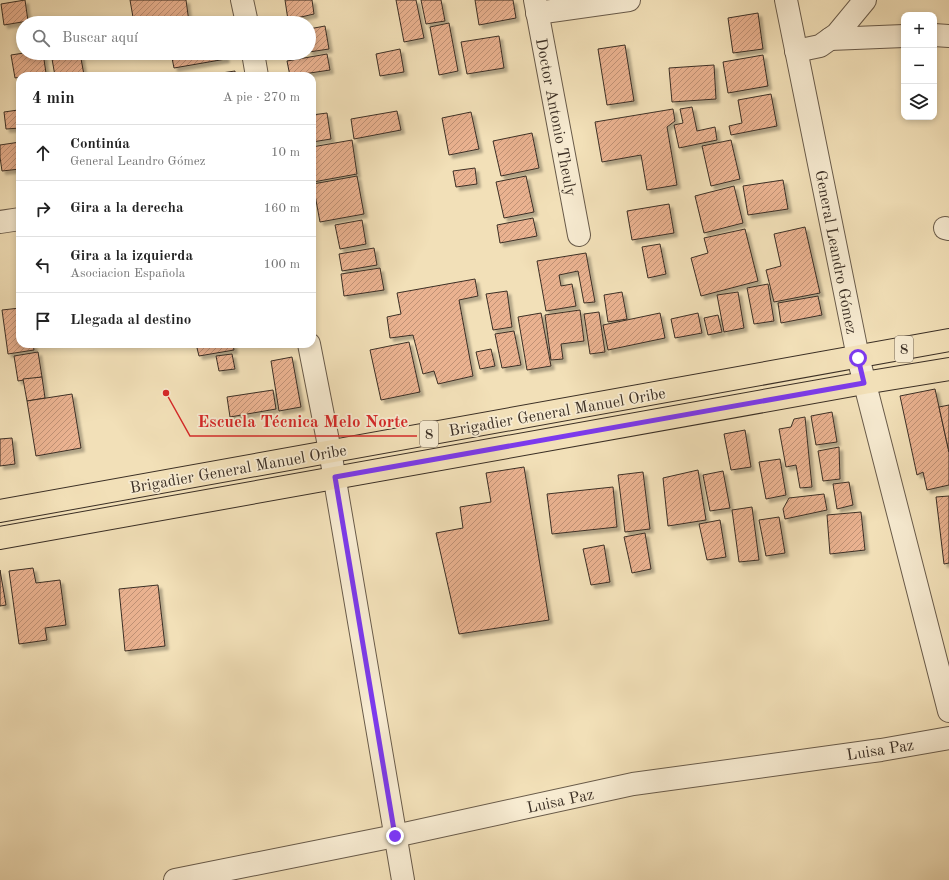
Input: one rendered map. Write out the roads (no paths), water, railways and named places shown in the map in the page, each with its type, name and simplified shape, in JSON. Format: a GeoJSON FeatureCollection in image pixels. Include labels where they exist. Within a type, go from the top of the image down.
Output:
{"type":"FeatureCollection","features":[{"type":"Feature","properties":{"kind":"main road","name":"Brigadier General Manuel Oribe"},"geometry":{"type":"LineString","coordinates":[[8,509],[858,358],[949,340]]}},
{"type":"Feature","properties":{"kind":"main road","name":"Brigadier General Manuel Oribe"},"geometry":{"type":"LineString","coordinates":[[10,536],[949,369]]}},
{"type":"Feature","properties":{"kind":"main road"},"geometry":{"type":"LineString","coordinates":[[130,488],[134,513]]}},
{"type":"Feature","properties":{"kind":"main road"},"geometry":{"type":"LineString","coordinates":[[8,509],[10,536]]}},
{"type":"Feature","properties":{"kind":"street"},"geometry":{"type":"LineString","coordinates":[[242,0],[245,16]]}},
{"type":"Feature","properties":{"kind":"street"},"geometry":{"type":"LineString","coordinates":[[536,6],[629,0]]}},
{"type":"Feature","properties":{"kind":"street","name":"General Leandro Gómez"},"geometry":{"type":"LineString","coordinates":[[786,0],[858,358],[948,703]]}},
{"type":"Feature","properties":{"kind":"street"},"geometry":{"type":"LineString","coordinates":[[796,51],[820,46],[837,34],[865,0]]}},
{"type":"Feature","properties":{"kind":"street","name":"Doctor Antonio Theuly"},"geometry":{"type":"LineString","coordinates":[[536,6],[579,235]]}},
{"type":"Feature","properties":{"kind":"street"},"geometry":{"type":"LineString","coordinates":[[937,35],[949,36]]}},
{"type":"Feature","properties":{"kind":"street"},"geometry":{"type":"LineString","coordinates":[[830,39],[901,36]]}},
{"type":"Feature","properties":{"kind":"street"},"geometry":{"type":"LineString","coordinates":[[254,60],[256,72]]}},
{"type":"Feature","properties":{"kind":"street"},"geometry":{"type":"LineString","coordinates":[[0,222],[16,220]]}},
{"type":"Feature","properties":{"kind":"street"},"geometry":{"type":"LineString","coordinates":[[310,348],[335,477],[403,880]]}},
{"type":"Feature","properties":{"kind":"street","name":"Luisa Paz"},"geometry":{"type":"LineString","coordinates":[[175,880],[395,836],[633,784],[881,750],[949,738]]}},
{"type":"Feature","properties":{"kind":"place","name":"Escuela Técnica Melo Norte"},"geometry":{"type":"Point","coordinates":[166,393]}}]}
